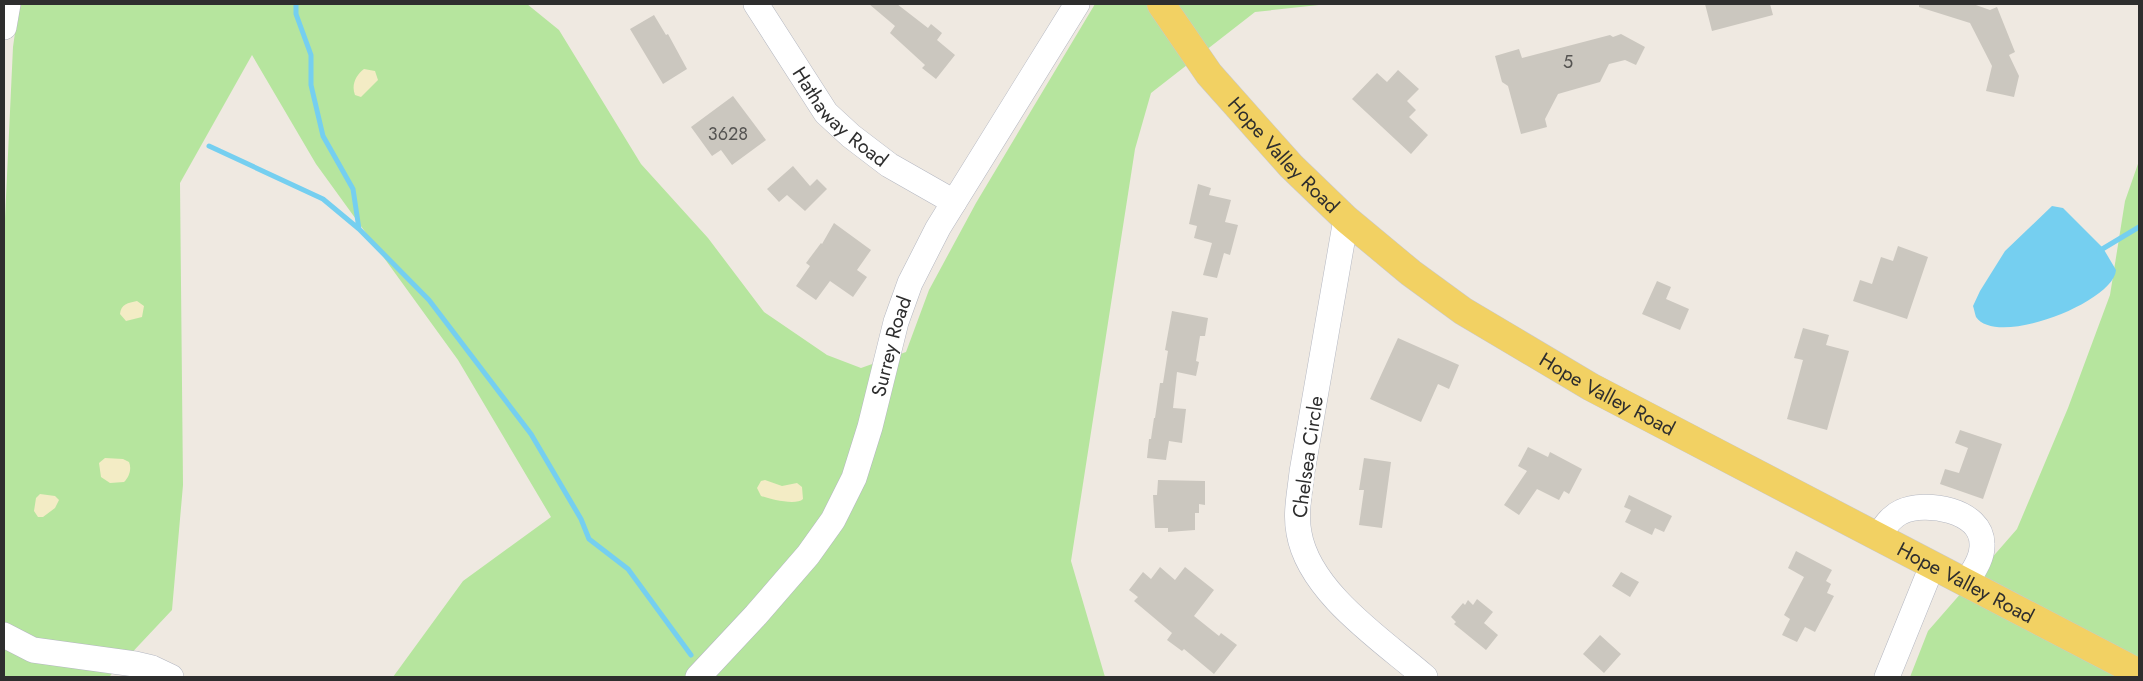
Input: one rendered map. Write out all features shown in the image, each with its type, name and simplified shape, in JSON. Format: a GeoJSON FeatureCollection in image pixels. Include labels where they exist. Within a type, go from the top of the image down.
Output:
{"type":"FeatureCollection","features":[{"type":"Feature","properties":{"kind":"main road","name":"Hope Valley Road"},"geometry":{"type":"LineString","coordinates":[[1161,4],[1209,74],[1291,166],[1346,219],[1434,291],[1498,333],[1591,387],[2139,673]]}},
{"type":"Feature","properties":{"kind":"street"},"geometry":{"type":"LineString","coordinates":[[4,26],[8,4]]}},
{"type":"Feature","properties":{"kind":"street","name":"Hathaway Road"},"geometry":{"type":"LineString","coordinates":[[756,4],[826,113],[851,136],[889,165],[954,202]]}},
{"type":"Feature","properties":{"kind":"street","name":"Surrey Road"},"geometry":{"type":"LineString","coordinates":[[698,677],[756,615],[808,555],[844,501],[870,427],[902,304],[938,228],[1077,4]]}},
{"type":"Feature","properties":{"kind":"street","name":"Chelsea Circle"},"geometry":{"type":"LineString","coordinates":[[1346,219],[1302,472],[1298,514],[1299,533],[1304,552],[1320,582],[1352,615],[1425,677]]}},
{"type":"Feature","properties":{"kind":"street"},"geometry":{"type":"LineString","coordinates":[[1877,537],[1892,518],[1910,508],[1933,506],[1945,508],[1958,514],[1969,520],[1976,527],[1983,542],[1979,559],[1966,583]]}},
{"type":"Feature","properties":{"kind":"street"},"geometry":{"type":"LineString","coordinates":[[1887,677],[1932,566]]}},
{"type":"Feature","properties":{"kind":"street"},"geometry":{"type":"LineString","coordinates":[[4,635],[33,650],[136,664],[152,668],[171,677]]}},
{"type":"Feature","properties":{"kind":"green space"},"geometry":{"type":"Polygon","coordinates":[[[19,4],[527,4],[559,30],[641,164],[708,238],[764,312],[827,355],[861,368],[906,352],[929,290],[976,203],[1095,4],[1328,4],[1255,12],[1151,93],[1135,149],[1071,561],[1105,677],[393,677],[463,581],[551,517],[458,360],[316,164],[252,55],[180,183],[183,485],[172,610],[109,677],[4,677],[4,240],[13,47],[19,4]]]}},
{"type":"Feature","properties":{"kind":"green space"},"geometry":{"type":"Polygon","coordinates":[[[2139,161],[2139,677],[1910,677],[1928,631],[2017,529],[2068,408],[2110,295],[2125,201],[2139,161]]]}},
{"type":"Feature","properties":{"kind":"sand"},"geometry":{"type":"Polygon","coordinates":[[[364,69],[375,71],[378,80],[361,97],[355,95],[354,84],[364,69]]]}},
{"type":"Feature","properties":{"kind":"sand"},"geometry":{"type":"Polygon","coordinates":[[[137,301],[144,306],[142,317],[126,321],[120,314],[123,306],[137,301]]]}},
{"type":"Feature","properties":{"kind":"sand"},"geometry":{"type":"Polygon","coordinates":[[[105,458],[123,459],[129,462],[130,473],[124,482],[110,483],[101,477],[99,463],[105,458]]]}},
{"type":"Feature","properties":{"kind":"sand"},"geometry":{"type":"Polygon","coordinates":[[[765,480],[782,486],[797,483],[802,487],[803,499],[789,502],[761,496],[757,488],[761,481],[765,480]]]}},
{"type":"Feature","properties":{"kind":"sand"},"geometry":{"type":"Polygon","coordinates":[[[40,494],[55,496],[59,500],[55,508],[43,517],[38,517],[34,511],[36,498],[40,494]]]}},
{"type":"Feature","properties":{"kind":"water"},"geometry":{"type":"Polygon","coordinates":[[[2052,206],[2063,208],[2103,248],[2116,270],[2110,282],[2096,295],[2076,307],[2053,317],[2029,324],[2006,327],[1988,325],[1976,317],[1973,306],[1980,291],[2005,251],[2052,206]]]}},
{"type":"Feature","properties":{"kind":"building"},"geometry":{"type":"Polygon","coordinates":[[[869,4],[897,4],[928,28],[931,24],[942,33],[937,40],[955,55],[936,79],[922,68],[925,65],[890,33],[895,26],[869,4]]]}},
{"type":"Feature","properties":{"kind":"building"},"geometry":{"type":"Polygon","coordinates":[[[1705,4],[1770,4],[1773,15],[1712,31],[1705,4]]]}},
{"type":"Feature","properties":{"kind":"building"},"geometry":{"type":"Polygon","coordinates":[[[1919,4],[1973,4],[1990,10],[1997,7],[2015,52],[2009,55],[2019,76],[2014,97],[1986,91],[1992,66],[1970,23],[1919,7],[1919,4]]]}},
{"type":"Feature","properties":{"kind":"building"},"geometry":{"type":"Polygon","coordinates":[[[654,15],[666,35],[668,34],[687,69],[663,84],[630,29],[654,15]]]}},
{"type":"Feature","properties":{"kind":"building"},"geometry":{"type":"Polygon","coordinates":[[[1621,34],[1645,47],[1636,65],[1625,60],[1609,64],[1600,82],[1558,94],[1545,119],[1547,127],[1521,134],[1508,86],[1502,82],[1495,56],[1519,49],[1522,58],[1610,35],[1613,37],[1621,34]]]}},
{"type":"Feature","properties":{"kind":"building"},"geometry":{"type":"Polygon","coordinates":[[[1398,70],[1419,89],[1407,101],[1416,110],[1409,117],[1428,135],[1411,154],[1352,99],[1377,73],[1387,82],[1398,70]]]}},
{"type":"Feature","properties":{"kind":"building"},"geometry":{"type":"Polygon","coordinates":[[[733,96],[766,140],[732,165],[721,150],[712,156],[691,127],[733,96]]]}},
{"type":"Feature","properties":{"kind":"building"},"geometry":{"type":"Polygon","coordinates":[[[793,166],[810,186],[817,179],[827,189],[805,211],[787,195],[779,202],[767,189],[793,166]]]}},
{"type":"Feature","properties":{"kind":"building"},"geometry":{"type":"Polygon","coordinates":[[[1198,184],[1211,188],[1209,195],[1231,200],[1225,222],[1238,225],[1230,255],[1224,253],[1217,278],[1203,275],[1212,243],[1194,238],[1197,226],[1189,224],[1198,184]]]}},
{"type":"Feature","properties":{"kind":"building"},"geometry":{"type":"Polygon","coordinates":[[[834,223],[871,250],[857,270],[867,277],[853,297],[830,281],[816,300],[796,286],[810,266],[806,263],[822,244],[834,223]]]}},
{"type":"Feature","properties":{"kind":"building"},"geometry":{"type":"Polygon","coordinates":[[[1898,246],[1928,257],[1907,319],[1853,301],[1860,280],[1872,284],[1881,257],[1893,261],[1898,246]]]}},
{"type":"Feature","properties":{"kind":"building"},"geometry":{"type":"Polygon","coordinates":[[[1657,281],[1671,287],[1666,299],[1689,309],[1680,330],[1642,314],[1657,281]]]}},
{"type":"Feature","properties":{"kind":"building"},"geometry":{"type":"Polygon","coordinates":[[[1172,311],[1208,318],[1205,336],[1200,336],[1196,361],[1199,362],[1196,376],[1177,372],[1173,408],[1186,409],[1182,443],[1169,441],[1166,460],[1147,458],[1160,383],[1163,383],[1168,351],[1165,350],[1172,311]]]}},
{"type":"Feature","properties":{"kind":"building"},"geometry":{"type":"Polygon","coordinates":[[[1803,328],[1829,335],[1826,345],[1849,351],[1827,430],[1787,419],[1803,360],[1794,358],[1803,328]]]}},
{"type":"Feature","properties":{"kind":"building"},"geometry":{"type":"Polygon","coordinates":[[[1398,338],[1459,365],[1449,389],[1438,384],[1421,422],[1370,399],[1398,338]]]}},
{"type":"Feature","properties":{"kind":"building"},"geometry":{"type":"Polygon","coordinates":[[[1960,430],[2002,444],[1983,499],[1940,484],[1945,469],[1959,473],[1968,448],[1955,443],[1960,430]]]}},
{"type":"Feature","properties":{"kind":"building"},"geometry":{"type":"Polygon","coordinates":[[[1528,447],[1548,457],[1550,452],[1582,469],[1569,494],[1564,491],[1559,500],[1537,489],[1519,515],[1504,505],[1527,471],[1518,466],[1528,447]]]}},
{"type":"Feature","properties":{"kind":"building"},"geometry":{"type":"Polygon","coordinates":[[[1364,458],[1391,462],[1382,528],[1359,525],[1364,490],[1359,490],[1364,458]]]}},
{"type":"Feature","properties":{"kind":"building"},"geometry":{"type":"Polygon","coordinates":[[[1158,480],[1205,481],[1205,505],[1199,504],[1199,513],[1195,513],[1195,530],[1168,532],[1168,528],[1155,528],[1153,495],[1157,495],[1158,480]]]}},
{"type":"Feature","properties":{"kind":"building"},"geometry":{"type":"Polygon","coordinates":[[[1629,495],[1672,516],[1664,532],[1655,528],[1652,535],[1625,522],[1631,510],[1624,507],[1629,495]]]}},
{"type":"Feature","properties":{"kind":"building"},"geometry":{"type":"Polygon","coordinates":[[[1796,551],[1832,570],[1826,581],[1831,584],[1827,593],[1834,596],[1815,632],[1805,627],[1797,642],[1782,635],[1790,619],[1784,615],[1804,577],[1788,568],[1796,551]]]}},
{"type":"Feature","properties":{"kind":"building"},"geometry":{"type":"Polygon","coordinates":[[[1160,567],[1175,580],[1185,567],[1214,590],[1194,616],[1219,636],[1221,633],[1237,645],[1214,674],[1184,649],[1182,651],[1167,640],[1172,633],[1134,601],[1138,597],[1129,590],[1143,572],[1151,579],[1160,567]]]}},
{"type":"Feature","properties":{"kind":"building"},"geometry":{"type":"Polygon","coordinates":[[[1621,572],[1639,582],[1630,597],[1612,586],[1621,572]]]}},
{"type":"Feature","properties":{"kind":"building"},"geometry":{"type":"Polygon","coordinates":[[[1477,599],[1493,612],[1484,623],[1498,635],[1486,650],[1454,624],[1456,622],[1451,617],[1463,603],[1465,605],[1468,600],[1473,605],[1477,599]]]}},
{"type":"Feature","properties":{"kind":"building"},"geometry":{"type":"Polygon","coordinates":[[[1600,635],[1621,654],[1604,673],[1583,654],[1600,635]]]}},
{"type":"Feature","properties":{"kind":"waterway"},"geometry":{"type":"LineString","coordinates":[[296,4],[296,14],[311,55],[311,85],[323,136],[353,189],[359,229]]}},
{"type":"Feature","properties":{"kind":"waterway"},"geometry":{"type":"LineString","coordinates":[[209,146],[323,199],[359,229],[429,300],[531,434],[581,519],[589,539],[628,569],[691,655]]}},
{"type":"Feature","properties":{"kind":"waterway"},"geometry":{"type":"LineString","coordinates":[[2099,251],[2139,227]]}}]}
